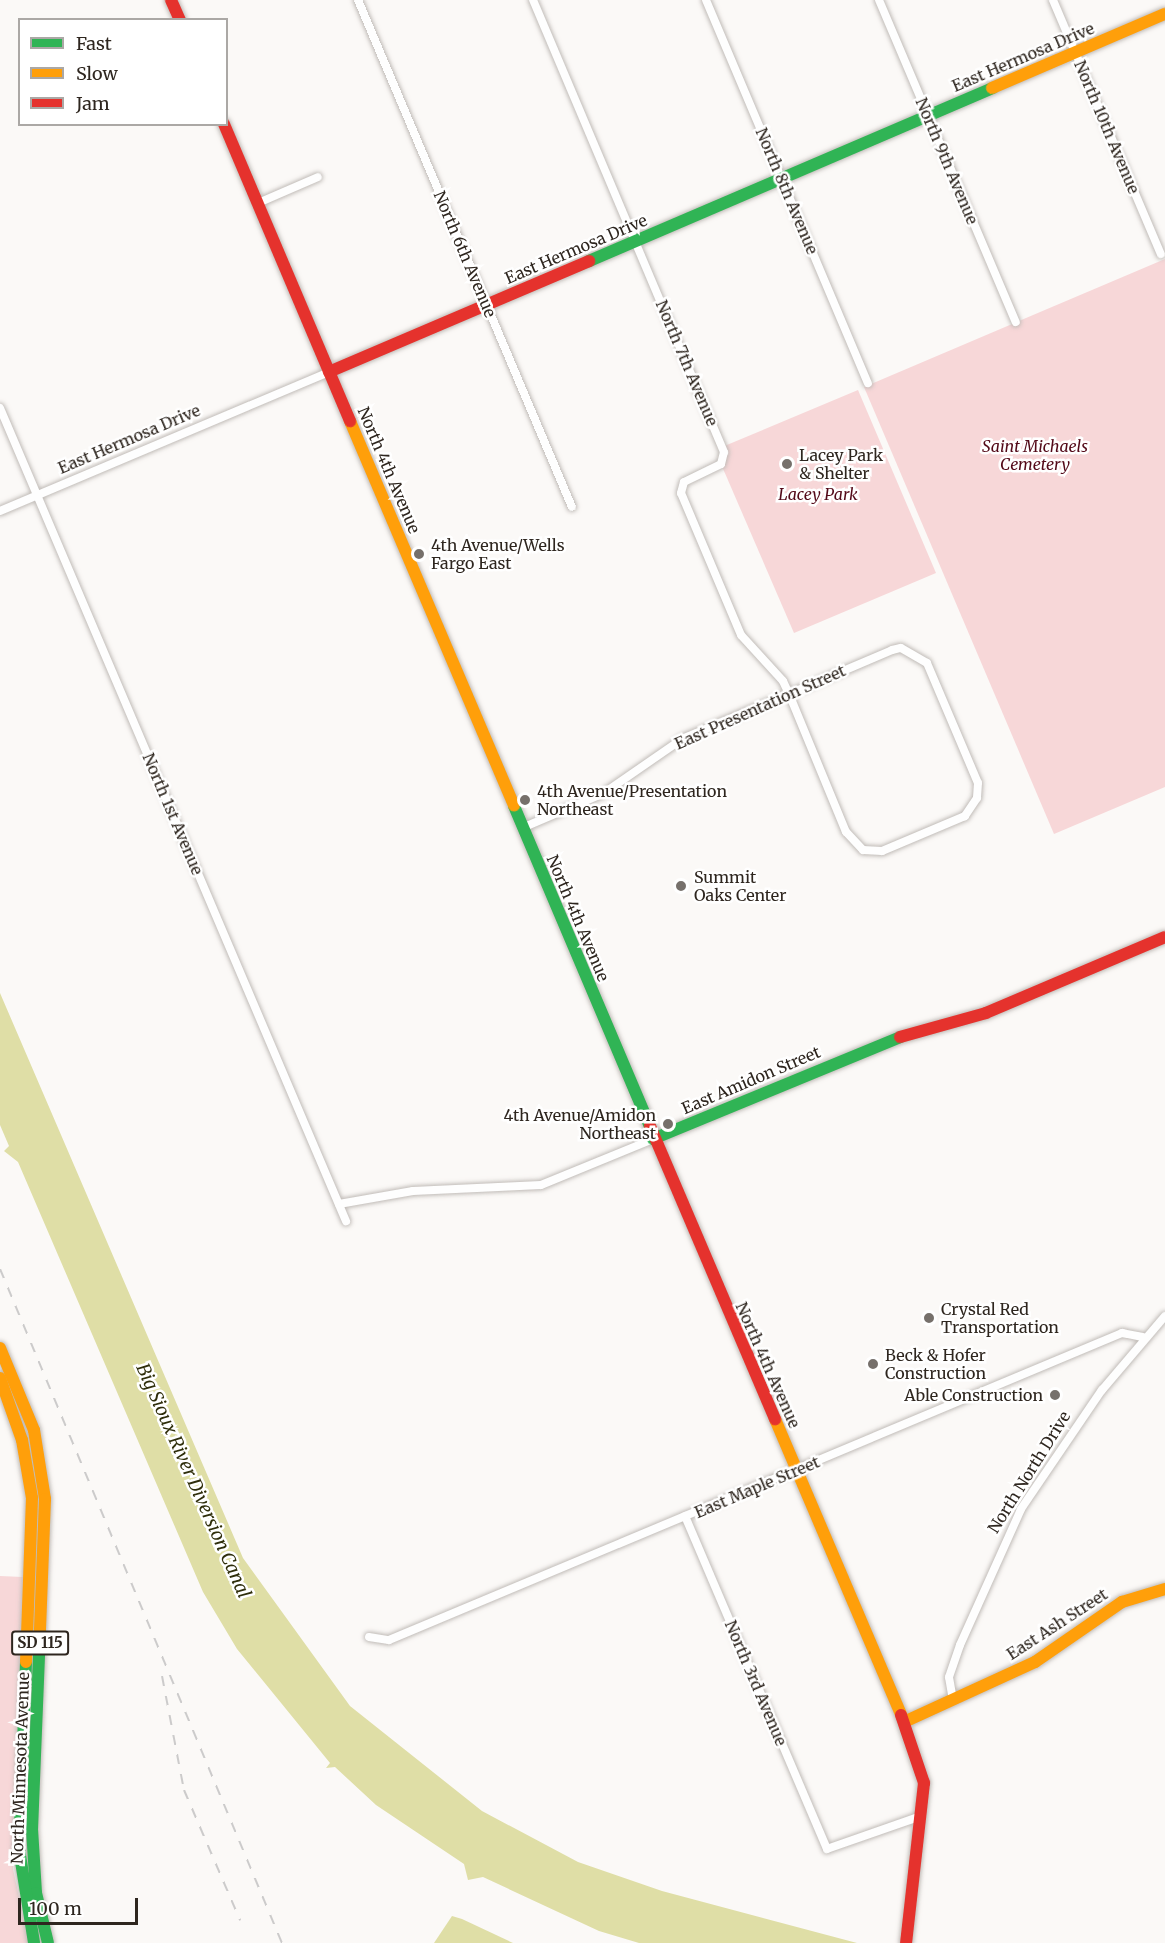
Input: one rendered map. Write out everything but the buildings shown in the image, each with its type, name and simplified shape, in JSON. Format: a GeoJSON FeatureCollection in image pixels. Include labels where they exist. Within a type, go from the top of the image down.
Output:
{"type":"FeatureCollection","features":[{"type":"Feature","properties":{"kind":"main road"},"geometry":{"type":"LineString","coordinates":[[171,0],[179,18]]}},
{"type":"Feature","properties":{"kind":"main road","name":"East Hermosa Drive"},"geometry":{"type":"LineString","coordinates":[[329,372],[1165,14]]}},
{"type":"Feature","properties":{"kind":"main road","name":"North 4th Avenue"},"geometry":{"type":"LineString","coordinates":[[225,126],[653,1139],[904,1722]]}},
{"type":"Feature","properties":{"kind":"main road","name":"East Amidon Street"},"geometry":{"type":"LineString","coordinates":[[653,1139],[887,1041],[986,1013],[1165,937]]}},
{"type":"Feature","properties":{"kind":"main road","name":"North Minnesota Avenue"},"geometry":{"type":"LineString","coordinates":[[0,1348],[34,1430],[45,1499],[32,1829],[36,1893],[48,1943]]}},
{"type":"Feature","properties":{"kind":"main road","name":"North Minnesota Avenue"},"geometry":{"type":"LineString","coordinates":[[0,1378],[22,1440],[32,1498],[19,1849],[34,1943]]}},
{"type":"Feature","properties":{"kind":"main road","name":"East Ash Street"},"geometry":{"type":"LineString","coordinates":[[904,1722],[1035,1662],[1122,1602],[1165,1589]]}},
{"type":"Feature","properties":{"kind":"main road"},"geometry":{"type":"LineString","coordinates":[[904,1722],[924,1773],[906,1943]]}},
{"type":"Feature","properties":{"kind":"street","name":"North 6th Avenue"},"geometry":{"type":"LineString","coordinates":[[358,0],[572,507]]}},
{"type":"Feature","properties":{"kind":"street","name":"North 7th Avenue"},"geometry":{"type":"LineString","coordinates":[[533,0],[724,452],[721,464],[688,479],[681,493],[741,635],[777,672],[789,694]]}},
{"type":"Feature","properties":{"kind":"street","name":"North 8th Avenue"},"geometry":{"type":"LineString","coordinates":[[706,0],[868,382]]}},
{"type":"Feature","properties":{"kind":"street","name":"North 9th Avenue"},"geometry":{"type":"LineString","coordinates":[[879,0],[1016,322]]}},
{"type":"Feature","properties":{"kind":"street","name":"North 10th Avenue"},"geometry":{"type":"LineString","coordinates":[[1053,0],[1161,254]]}},
{"type":"Feature","properties":{"kind":"street"},"geometry":{"type":"LineString","coordinates":[[258,203],[318,177]]}},
{"type":"Feature","properties":{"kind":"street","name":"East Hermosa Drive"},"geometry":{"type":"LineString","coordinates":[[0,511],[329,372]]}},
{"type":"Feature","properties":{"kind":"street","name":"North 1st Avenue"},"geometry":{"type":"LineString","coordinates":[[0,408],[346,1221]]}},
{"type":"Feature","properties":{"kind":"street","name":"East Presentation Street"},"geometry":{"type":"LineString","coordinates":[[522,828],[601,794],[682,739],[892,650],[908,650],[927,663],[978,783],[977,798],[965,816],[882,851],[863,850],[846,832],[789,694]]}},
{"type":"Feature","properties":{"kind":"street","name":"East Amidon Street"},"geometry":{"type":"LineString","coordinates":[[339,1204],[414,1191],[541,1185],[653,1139]]}},
{"type":"Feature","properties":{"kind":"street","name":"North North Drive"},"geometry":{"type":"LineString","coordinates":[[953,1700],[951,1668],[1006,1537],[1050,1464],[1143,1337],[1165,1316]]}},
{"type":"Feature","properties":{"kind":"street","name":"East Maple Street"},"geometry":{"type":"LineString","coordinates":[[369,1637],[389,1640],[1122,1333],[1143,1337]]}},
{"type":"Feature","properties":{"kind":"street","name":"North 3rd Avenue"},"geometry":{"type":"LineString","coordinates":[[686,1516],[827,1849],[921,1816]]}},
{"type":"Feature","properties":{"kind":"green space","name":"Saint Michaels Cemetery"},"geometry":{"type":"Polygon","coordinates":[[[1165,259],[1165,787],[1054,834],[864,387],[1165,259]]]}},
{"type":"Feature","properties":{"kind":"green space","name":"Lacey Park"},"geometry":{"type":"Polygon","coordinates":[[[858,390],[936,573],[794,633],[721,464],[722,447],[858,390]]]}},
{"type":"Feature","properties":{"kind":"green space"},"geometry":{"type":"Polygon","coordinates":[[[0,1576],[23,1577],[13,1869],[29,1943],[0,1943],[0,1576]]]}},
{"type":"Feature","properties":{"kind":"water","name":"Big Sioux River Diversion Canal"},"geometry":{"type":"Polygon","coordinates":[[[0,993],[243,1558],[350,1706],[482,1811],[578,1862],[662,1891],[857,1943],[639,1943],[599,1931],[483,1877],[468,1880],[464,1864],[376,1805],[335,1767],[326,1768],[330,1763],[237,1649],[203,1592],[18,1162],[4,1151],[9,1146],[0,1125],[0,993]]]}},
{"type":"Feature","properties":{"kind":"water"},"geometry":{"type":"Polygon","coordinates":[[[452,1916],[462,1919],[513,1943],[434,1943],[452,1916]]]}},
{"type":"Feature","properties":{"kind":"railway"},"geometry":{"type":"LineString","coordinates":[[0,1269],[282,1943]]}},
{"type":"Feature","properties":{"kind":"railway"},"geometry":{"type":"LineString","coordinates":[[162,1676],[184,1790],[240,1920]]}},
{"type":"Feature","properties":{"kind":"traffic: fast"},"geometry":{"type":"LineString","coordinates":[[589,261],[992,88]]}},
{"type":"Feature","properties":{"kind":"traffic: fast"},"geometry":{"type":"LineString","coordinates":[[514,806],[650,1126]]}},
{"type":"Feature","properties":{"kind":"traffic: fast"},"geometry":{"type":"LineString","coordinates":[[653,1139],[900,1037]]}},
{"type":"Feature","properties":{"kind":"traffic: fast"},"geometry":{"type":"LineString","coordinates":[[40,1631],[32,1829],[36,1893],[48,1943]]}},
{"type":"Feature","properties":{"kind":"traffic: fast"},"geometry":{"type":"LineString","coordinates":[[26,1662],[19,1849],[34,1943]]}},
{"type":"Feature","properties":{"kind":"traffic: slow"},"geometry":{"type":"LineString","coordinates":[[992,88],[1165,14]]}},
{"type":"Feature","properties":{"kind":"traffic: slow"},"geometry":{"type":"LineString","coordinates":[[350,421],[514,806]]}},
{"type":"Feature","properties":{"kind":"traffic: slow"},"geometry":{"type":"LineString","coordinates":[[0,1348],[34,1430],[45,1499],[40,1631]]}},
{"type":"Feature","properties":{"kind":"traffic: slow"},"geometry":{"type":"LineString","coordinates":[[0,1378],[22,1440],[32,1498],[26,1662]]}},
{"type":"Feature","properties":{"kind":"traffic: slow"},"geometry":{"type":"LineString","coordinates":[[775,1419],[901,1715]]}},
{"type":"Feature","properties":{"kind":"traffic: slow"},"geometry":{"type":"LineString","coordinates":[[904,1722],[1035,1662],[1122,1602],[1165,1589]]}},
{"type":"Feature","properties":{"kind":"traffic: jam"},"geometry":{"type":"LineString","coordinates":[[171,0],[179,18]]}},
{"type":"Feature","properties":{"kind":"traffic: jam"},"geometry":{"type":"LineString","coordinates":[[225,126],[350,421]]}},
{"type":"Feature","properties":{"kind":"traffic: jam"},"geometry":{"type":"LineString","coordinates":[[329,372],[589,261]]}},
{"type":"Feature","properties":{"kind":"traffic: jam"},"geometry":{"type":"LineString","coordinates":[[900,1037],[986,1013],[1165,937]]}},
{"type":"Feature","properties":{"kind":"traffic: jam"},"geometry":{"type":"LineString","coordinates":[[650,1126],[775,1419]]}},
{"type":"Feature","properties":{"kind":"traffic: jam"},"geometry":{"type":"LineString","coordinates":[[901,1715],[924,1783],[906,1943]]}},
{"type":"Feature","properties":{"kind":"place","name":"Lacey Park & Shelter"},"geometry":{"type":"Point","coordinates":[787,464]}},
{"type":"Feature","properties":{"kind":"place","name":"4th Avenue/Wells Fargo East"},"geometry":{"type":"Point","coordinates":[419,554]}},
{"type":"Feature","properties":{"kind":"place","name":"4th Avenue/Presentation Northeast"},"geometry":{"type":"Point","coordinates":[525,800]}},
{"type":"Feature","properties":{"kind":"place","name":"Summit Oaks Center"},"geometry":{"type":"Point","coordinates":[681,886]}},
{"type":"Feature","properties":{"kind":"place","name":"4th Avenue/Amidon Northeast"},"geometry":{"type":"Point","coordinates":[668,1124]}},
{"type":"Feature","properties":{"kind":"place","name":"Crystal Red Transportation"},"geometry":{"type":"Point","coordinates":[929,1318]}},
{"type":"Feature","properties":{"kind":"place","name":"Beck & Hofer Construction"},"geometry":{"type":"Point","coordinates":[873,1364]}},
{"type":"Feature","properties":{"kind":"place","name":"Able Construction"},"geometry":{"type":"Point","coordinates":[1055,1395]}}]}
